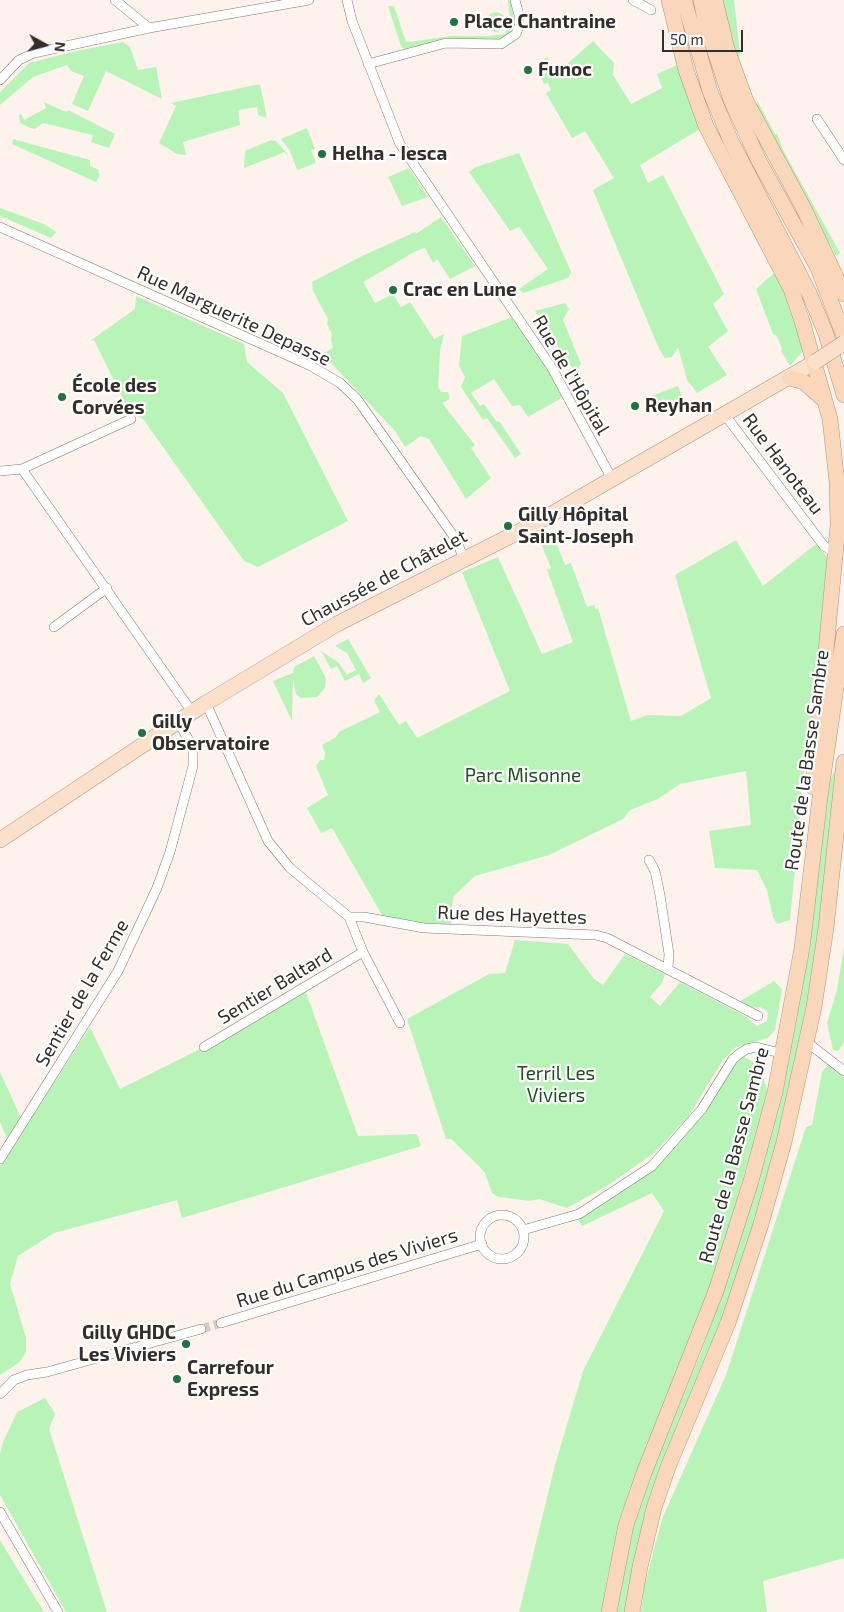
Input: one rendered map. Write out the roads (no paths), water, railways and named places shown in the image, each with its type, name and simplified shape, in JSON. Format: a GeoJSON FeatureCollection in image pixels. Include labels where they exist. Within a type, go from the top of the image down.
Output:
{"type":"FeatureCollection","features":[{"type":"Feature","properties":{"kind":"highway"},"geometry":{"type":"LineString","coordinates":[[669,0],[686,70],[706,126],[791,289],[815,362],[830,419],[837,482],[838,524],[812,801],[812,861]]}},
{"type":"Feature","properties":{"kind":"highway"},"geometry":{"type":"LineString","coordinates":[[684,0],[710,90],[731,140],[810,295],[826,334],[844,395]]}},
{"type":"Feature","properties":{"kind":"highway"},"geometry":{"type":"LineString","coordinates":[[701,0],[706,24],[732,100],[759,161],[818,268],[844,336]]}},
{"type":"Feature","properties":{"kind":"highway"},"geometry":{"type":"LineString","coordinates":[[715,0],[727,49],[746,101],[803,207],[844,294]]}},
{"type":"Feature","properties":{"kind":"highway"},"geometry":{"type":"LineString","coordinates":[[795,375],[824,400]]}},
{"type":"Feature","properties":{"kind":"highway","name":"Route de la Basse Sambre"},"geometry":{"type":"LineString","coordinates":[[609,1612],[626,1525],[644,1472],[716,1292],[763,1142],[784,1054],[802,948],[812,861],[844,634]]}},
{"type":"Feature","properties":{"kind":"highway","name":"Route de la Basse Sambre"},"geometry":{"type":"LineString","coordinates":[[632,1612],[654,1508],[668,1467],[728,1323],[746,1270],[784,1142],[808,1043],[826,928],[844,762]]}},
{"type":"Feature","properties":{"kind":"highway"},"geometry":{"type":"LineString","coordinates":[[836,846],[844,809]]}},
{"type":"Feature","properties":{"kind":"main road"},"geometry":{"type":"LineString","coordinates":[[815,362],[844,343]]}},
{"type":"Feature","properties":{"kind":"main road","name":"Chaussée de Châtelet"},"geometry":{"type":"LineString","coordinates":[[0,840],[206,703],[337,624],[463,558],[536,523],[725,416],[815,362]]}},
{"type":"Feature","properties":{"kind":"street"},"geometry":{"type":"LineString","coordinates":[[115,0],[149,28]]}},
{"type":"Feature","properties":{"kind":"street"},"geometry":{"type":"LineString","coordinates":[[0,80],[19,60],[34,53],[149,28],[309,0]]}},
{"type":"Feature","properties":{"kind":"street"},"geometry":{"type":"LineString","coordinates":[[347,0],[352,21],[367,60],[446,44],[501,44],[516,34],[519,26],[520,15],[515,0]]}},
{"type":"Feature","properties":{"kind":"street"},"geometry":{"type":"LineString","coordinates":[[633,0],[651,10]]}},
{"type":"Feature","properties":{"kind":"street","name":"Rue de l'Hôpital"},"geometry":{"type":"LineString","coordinates":[[367,60],[400,144],[552,368],[612,479]]}},
{"type":"Feature","properties":{"kind":"street"},"geometry":{"type":"LineString","coordinates":[[817,119],[844,160]]}},
{"type":"Feature","properties":{"kind":"street","name":"Rue Marguerite Depasse"},"geometry":{"type":"LineString","coordinates":[[0,227],[311,366],[340,383],[358,399],[457,541],[463,558]]}},
{"type":"Feature","properties":{"kind":"street","name":"Rue Hanoteau"},"geometry":{"type":"LineString","coordinates":[[725,416],[824,546],[836,553]]}},
{"type":"Feature","properties":{"kind":"street"},"geometry":{"type":"LineString","coordinates":[[0,471],[22,469],[131,418]]}},
{"type":"Feature","properties":{"kind":"street"},"geometry":{"type":"LineString","coordinates":[[22,469],[192,712]]}},
{"type":"Feature","properties":{"kind":"street"},"geometry":{"type":"LineString","coordinates":[[54,627],[107,588]]}},
{"type":"Feature","properties":{"kind":"street"},"geometry":{"type":"LineString","coordinates":[[206,703],[268,840],[290,868],[349,917],[363,952],[400,1023]]}},
{"type":"Feature","properties":{"kind":"street","name":"Sentier de la Ferme"},"geometry":{"type":"LineString","coordinates":[[0,1159],[118,971],[157,888],[170,852],[192,766],[193,748],[178,721]]}},
{"type":"Feature","properties":{"kind":"street"},"geometry":{"type":"LineString","coordinates":[[649,860],[656,871],[669,954],[668,969]]}},
{"type":"Feature","properties":{"kind":"street","name":"Rue des Hayettes"},"geometry":{"type":"LineString","coordinates":[[349,917],[364,917],[424,928],[596,935],[607,938],[758,1016]]}},
{"type":"Feature","properties":{"kind":"street","name":"Sentier Baltard"},"geometry":{"type":"LineString","coordinates":[[204,1047],[363,952]]}},
{"type":"Feature","properties":{"kind":"street"},"geometry":{"type":"LineString","coordinates":[[808,1043],[844,1071]]}},
{"type":"Feature","properties":{"kind":"street"},"geometry":{"type":"LineString","coordinates":[[523,1230],[579,1214],[652,1166],[702,1109],[733,1058],[747,1048],[756,1047],[784,1054]]}},
{"type":"Feature","properties":{"kind":"street","name":"Rue du Campus des Viviers"},"geometry":{"type":"LineString","coordinates":[[495,1216],[509,1216],[520,1224],[523,1230],[524,1237],[519,1251],[506,1258],[491,1256],[482,1244],[481,1231],[489,1220],[495,1216]]}},
{"type":"Feature","properties":{"kind":"street","name":"Rue du Campus des Viviers"},"geometry":{"type":"LineString","coordinates":[[221,1323],[482,1244]]}},
{"type":"Feature","properties":{"kind":"street"},"geometry":{"type":"LineString","coordinates":[[0,1394],[14,1380],[27,1375],[47,1372],[201,1329]]}},
{"type":"Feature","properties":{"kind":"street"},"geometry":{"type":"LineString","coordinates":[[0,1512],[58,1612]]}},
{"type":"Feature","properties":{"kind":"tunnel"},"geometry":{"type":"LineString","coordinates":[[201,1329],[221,1323]]}},
{"type":"Feature","properties":{"kind":"place","name":"Place Chantraine"},"geometry":{"type":"Point","coordinates":[454,22]}},
{"type":"Feature","properties":{"kind":"place","name":"Funoc"},"geometry":{"type":"Point","coordinates":[528,70]}},
{"type":"Feature","properties":{"kind":"place","name":"Helha - Iesca"},"geometry":{"type":"Point","coordinates":[322,154]}},
{"type":"Feature","properties":{"kind":"place","name":"Crac en Lune"},"geometry":{"type":"Point","coordinates":[393,290]}},
{"type":"Feature","properties":{"kind":"place","name":"École des Corvées"},"geometry":{"type":"Point","coordinates":[62,397]}},
{"type":"Feature","properties":{"kind":"place","name":"Reyhan"},"geometry":{"type":"Point","coordinates":[635,406]}},
{"type":"Feature","properties":{"kind":"place","name":"Gilly Hôpital Saint-Joseph"},"geometry":{"type":"Point","coordinates":[508,526]}},
{"type":"Feature","properties":{"kind":"place","name":"Gilly Observatoire"},"geometry":{"type":"Point","coordinates":[142,733]}},
{"type":"Feature","properties":{"kind":"place","name":"Gilly GHDC Les Viviers"},"geometry":{"type":"Point","coordinates":[186,1344]}},
{"type":"Feature","properties":{"kind":"place","name":"Carrefour Express"},"geometry":{"type":"Point","coordinates":[177,1379]}},
{"type":"Feature","properties":{"kind":"park label","name":"Parc Misonne"},"geometry":{"type":"Point","coordinates":[523,776]}},
{"type":"Feature","properties":{"kind":"park label","name":"Terril Les Viviers"},"geometry":{"type":"Point","coordinates":[556,1085]}}]}
